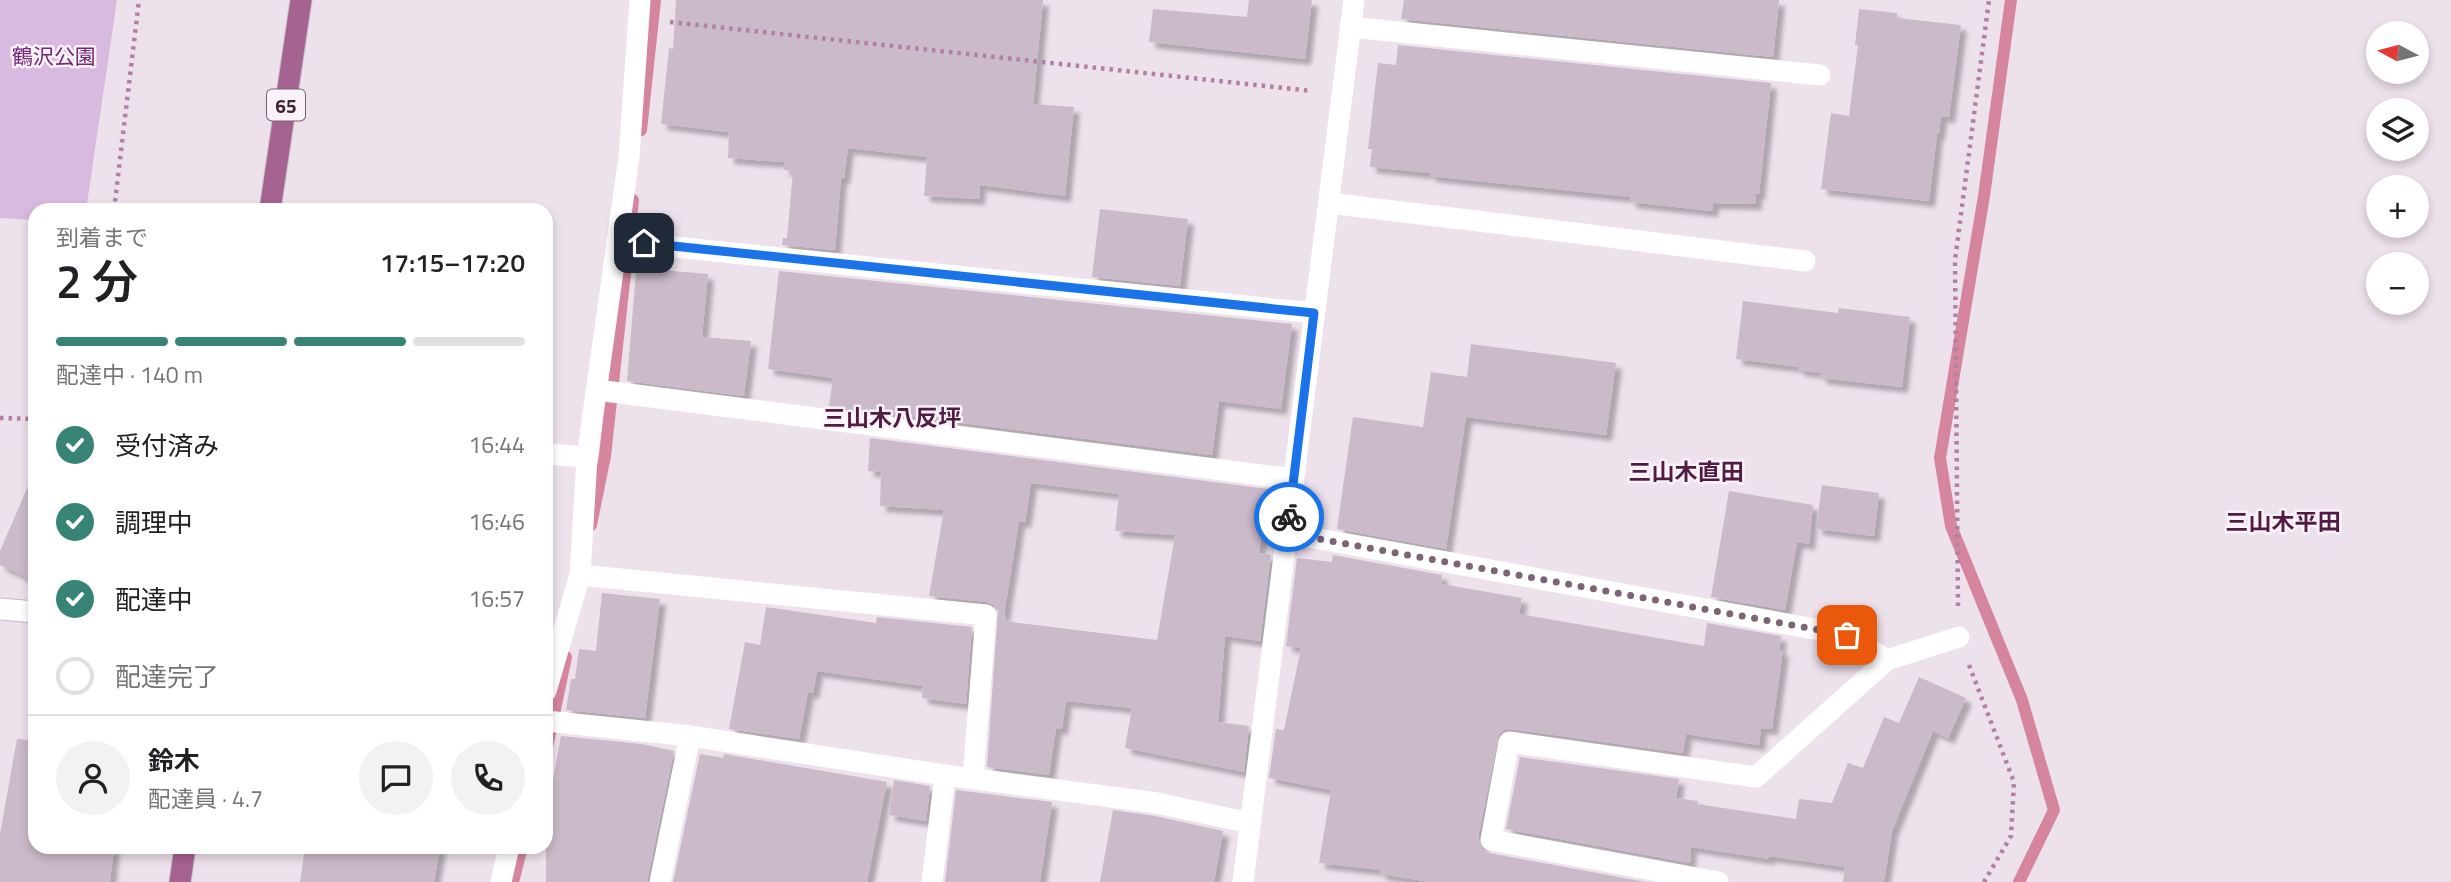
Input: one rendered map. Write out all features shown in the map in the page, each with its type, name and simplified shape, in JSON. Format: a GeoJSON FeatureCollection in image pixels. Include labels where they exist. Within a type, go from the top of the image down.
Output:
{"type":"FeatureCollection","features":[{"type":"Feature","properties":{"kind":"main road","name":"65"},"geometry":{"type":"LineString","coordinates":[[271,203],[301,0]]}},
{"type":"Feature","properties":{"kind":"main road"},"geometry":{"type":"LineString","coordinates":[[180,882],[184,854]]}},
{"type":"Feature","properties":{"kind":"street"},"geometry":{"type":"LineString","coordinates":[[1243,882],[1354,0]]}},
{"type":"Feature","properties":{"kind":"street"},"geometry":{"type":"LineString","coordinates":[[553,667],[580,575],[587,457],[629,158],[639,9]]}},
{"type":"Feature","properties":{"kind":"street"},"geometry":{"type":"LineString","coordinates":[[1350,27],[1820,75]]}},
{"type":"Feature","properties":{"kind":"street"},"geometry":{"type":"LineString","coordinates":[[1329,203],[1805,261]]}},
{"type":"Feature","properties":{"kind":"street"},"geometry":{"type":"LineString","coordinates":[[617,241],[1314,313]]}},
{"type":"Feature","properties":{"kind":"street"},"geometry":{"type":"LineString","coordinates":[[597,390],[1293,478]]}},
{"type":"Feature","properties":{"kind":"street"},"geometry":{"type":"LineString","coordinates":[[553,455],[587,457]]}},
{"type":"Feature","properties":{"kind":"street"},"geometry":{"type":"LineString","coordinates":[[1287,533],[1847,635],[1887,660]]}},
{"type":"Feature","properties":{"kind":"street"},"geometry":{"type":"LineString","coordinates":[[580,575],[986,615],[973,779]]}},
{"type":"Feature","properties":{"kind":"street"},"geometry":{"type":"LineString","coordinates":[[0,609],[28,611]]}},
{"type":"Feature","properties":{"kind":"street"},"geometry":{"type":"LineString","coordinates":[[1718,882],[1490,840],[1509,742],[1756,777],[1887,660],[1959,637]]}},
{"type":"Feature","properties":{"kind":"street"},"geometry":{"type":"LineString","coordinates":[[553,722],[690,736],[945,775],[1157,803],[1250,823]]}},
{"type":"Feature","properties":{"kind":"street"},"geometry":{"type":"LineString","coordinates":[[660,882],[690,736]]}},
{"type":"Feature","properties":{"kind":"street"},"geometry":{"type":"LineString","coordinates":[[932,882],[945,775]]}},
{"type":"Feature","properties":{"kind":"street"},"geometry":{"type":"LineString","coordinates":[[501,882],[507,854]]}},
{"type":"Feature","properties":{"kind":"path"},"geometry":{"type":"LineString","coordinates":[[115,203],[139,0]]}},
{"type":"Feature","properties":{"kind":"path"},"geometry":{"type":"LineString","coordinates":[[1984,882],[2011,836],[2014,782],[1959,637],[1955,260],[1989,0]]}},
{"type":"Feature","properties":{"kind":"path"},"geometry":{"type":"LineString","coordinates":[[639,9],[1342,94]]}},
{"type":"Feature","properties":{"kind":"path"},"geometry":{"type":"LineString","coordinates":[[0,418],[28,419]]}},
{"type":"Feature","properties":{"kind":"green space","name":"鶴沢公園"},"geometry":{"type":"Polygon","coordinates":[[[0,0],[117,0],[87,203],[28,203],[28,220],[0,218],[0,0]]]}},
{"type":"Feature","properties":{"kind":"building"},"geometry":{"type":"Polygon","coordinates":[[[676,0],[1043,0],[1033,104],[1074,107],[1065,196],[980,185],[979,199],[924,196],[927,157],[848,148],[844,178],[841,178],[835,250],[782,245],[783,238],[787,238],[793,171],[784,170],[784,162],[728,158],[729,132],[661,124],[669,48],[673,49],[676,0]]]}},
{"type":"Feature","properties":{"kind":"building"},"geometry":{"type":"Polygon","coordinates":[[[1249,0],[1312,0],[1305,59],[1149,42],[1153,9],[1247,17],[1249,0]]]}},
{"type":"Feature","properties":{"kind":"building"},"geometry":{"type":"Polygon","coordinates":[[[1404,0],[1779,0],[1773,57],[1401,19],[1404,0]]]}},
{"type":"Feature","properties":{"kind":"building"},"geometry":{"type":"Polygon","coordinates":[[[1859,9],[1897,13],[1897,18],[1961,25],[1949,117],[1941,116],[1929,201],[1821,189],[1831,113],[1849,116],[1858,45],[1855,45],[1859,9]]]}},
{"type":"Feature","properties":{"kind":"building"},"geometry":{"type":"Polygon","coordinates":[[[1398,45],[1771,83],[1756,204],[1713,203],[1712,211],[1630,202],[1631,197],[1370,167],[1372,149],[1368,149],[1378,63],[1396,65],[1398,45]]]}},
{"type":"Feature","properties":{"kind":"building"},"geometry":{"type":"Polygon","coordinates":[[[1100,209],[1188,219],[1180,286],[1092,277],[1100,209]]]}},
{"type":"Feature","properties":{"kind":"building"},"geometry":{"type":"Polygon","coordinates":[[[650,269],[708,274],[702,337],[751,341],[744,396],[627,381],[636,272],[649,273],[650,269]]]}},
{"type":"Feature","properties":{"kind":"building"},"geometry":{"type":"Polygon","coordinates":[[[779,271],[1292,324],[1281,409],[1219,401],[1212,455],[829,406],[833,378],[768,369],[779,271]]]}},
{"type":"Feature","properties":{"kind":"building"},"geometry":{"type":"Polygon","coordinates":[[[1743,301],[1838,313],[1839,308],[1910,317],[1902,387],[1820,378],[1821,373],[1798,370],[1799,367],[1736,359],[1743,301]]]}},
{"type":"Feature","properties":{"kind":"building"},"geometry":{"type":"Polygon","coordinates":[[[1471,344],[1616,363],[1606,435],[1466,417],[1446,549],[1337,529],[1353,417],[1423,427],[1431,372],[1467,377],[1471,344]]]}},
{"type":"Feature","properties":{"kind":"building"},"geometry":{"type":"Polygon","coordinates":[[[870,438],[1268,489],[1259,553],[1271,555],[1260,641],[1225,636],[1218,722],[1249,726],[1244,772],[1125,748],[1132,708],[1066,701],[1062,729],[1056,728],[1049,775],[987,767],[998,610],[987,602],[929,596],[944,510],[880,506],[881,472],[868,471],[870,438]],[[1031,483],[1025,522],[1019,521],[1003,621],[1157,640],[1175,535],[1115,531],[1119,494],[1031,483]]]}},
{"type":"Feature","properties":{"kind":"building"},"geometry":{"type":"Polygon","coordinates":[[[1822,485],[1879,493],[1874,536],[1816,529],[1822,485]]]}},
{"type":"Feature","properties":{"kind":"building"},"geometry":{"type":"Polygon","coordinates":[[[28,486],[28,578],[0,565],[0,551],[28,486]]]}},
{"type":"Feature","properties":{"kind":"building"},"geometry":{"type":"Polygon","coordinates":[[[1729,491],[1813,505],[1809,544],[1797,542],[1785,610],[1711,597],[1729,491]]]}},
{"type":"Feature","properties":{"kind":"building"},"geometry":{"type":"Polygon","coordinates":[[[1333,555],[1442,575],[1441,584],[1522,598],[1519,614],[1704,646],[1707,623],[1781,636],[1779,650],[1783,650],[1772,729],[1761,728],[1759,745],[1686,734],[1683,753],[1511,729],[1499,734],[1478,838],[1482,849],[1489,853],[1646,882],[1431,882],[1380,874],[1381,870],[1319,863],[1331,790],[1269,778],[1276,729],[1284,730],[1301,648],[1286,646],[1297,558],[1332,562],[1333,555]]]}},
{"type":"Feature","properties":{"kind":"building"},"geometry":{"type":"Polygon","coordinates":[[[602,593],[660,599],[645,718],[566,710],[571,679],[575,679],[579,649],[596,651],[602,593]]]}},
{"type":"Feature","properties":{"kind":"building"},"geometry":{"type":"Polygon","coordinates":[[[766,607],[876,623],[877,617],[972,627],[966,704],[922,698],[923,686],[817,671],[813,693],[808,692],[799,739],[729,729],[745,642],[760,645],[766,607]]]}},
{"type":"Feature","properties":{"kind":"building"},"geometry":{"type":"Polygon","coordinates":[[[1919,677],[1966,698],[1948,738],[1933,731],[1892,831],[1884,882],[1843,882],[1845,867],[1769,856],[1769,859],[1691,847],[1690,863],[1506,829],[1520,757],[1679,779],[1676,798],[1698,801],[1697,804],[1796,819],[1799,799],[1832,803],[1848,763],[1863,768],[1884,717],[1899,723],[1919,677]]]}},
{"type":"Feature","properties":{"kind":"building"},"geometry":{"type":"Polygon","coordinates":[[[561,736],[642,744],[674,751],[647,882],[546,882],[546,854],[553,854],[553,780],[561,736]]]}},
{"type":"Feature","properties":{"kind":"building"},"geometry":{"type":"Polygon","coordinates":[[[17,739],[28,740],[28,854],[113,854],[110,882],[0,882],[0,834],[17,739]]]}},
{"type":"Feature","properties":{"kind":"building"},"geometry":{"type":"Polygon","coordinates":[[[700,754],[723,758],[724,754],[887,782],[867,882],[673,882],[700,754]]]}},
{"type":"Feature","properties":{"kind":"building"},"geometry":{"type":"Polygon","coordinates":[[[894,780],[930,786],[926,821],[889,815],[894,780]]]}},
{"type":"Feature","properties":{"kind":"building"},"geometry":{"type":"Polygon","coordinates":[[[956,790],[1052,802],[1040,882],[945,882],[956,790]]]}},
{"type":"Feature","properties":{"kind":"building"},"geometry":{"type":"Polygon","coordinates":[[[1113,810],[1223,831],[1214,882],[1100,882],[1113,810]]]}},
{"type":"Feature","properties":{"kind":"building"},"geometry":{"type":"Polygon","coordinates":[[[304,854],[439,854],[434,882],[300,882],[304,854]]]}},
{"type":"Feature","properties":{"kind":"waterway"},"geometry":{"type":"LineString","coordinates":[[641,130],[655,0]]}},
{"type":"Feature","properties":{"kind":"waterway"},"geometry":{"type":"LineString","coordinates":[[2011,0],[1984,196],[1940,458],[1951,526],[2022,700],[2054,810],[2019,882]]}},
{"type":"Feature","properties":{"kind":"waterway"},"geometry":{"type":"LineString","coordinates":[[591,525],[605,456],[633,200]]}},
{"type":"Feature","properties":{"kind":"waterway"},"geometry":{"type":"LineString","coordinates":[[553,719],[566,657]]}},
{"type":"Feature","properties":{"kind":"waterway"},"geometry":{"type":"LineString","coordinates":[[513,882],[520,854]]}},
{"type":"Feature","properties":{"kind":"way so far"},"geometry":{"type":"LineString","coordinates":[[1289,517],[1287,533],[1847,635]]}},
{"type":"Feature","properties":{"kind":"district","name":"三山木八反坪"},"geometry":{"type":"Point","coordinates":[892,417]}},
{"type":"Feature","properties":{"kind":"district","name":"三山木直田"},"geometry":{"type":"Point","coordinates":[1686,471]}},
{"type":"Feature","properties":{"kind":"district","name":"三山木平田"},"geometry":{"type":"Point","coordinates":[2283,521]}},
{"type":"Feature","properties":{"kind":"route"},"geometry":{"type":"LineString","coordinates":[[644,243],[1314,313],[1289,517]]}}]}
